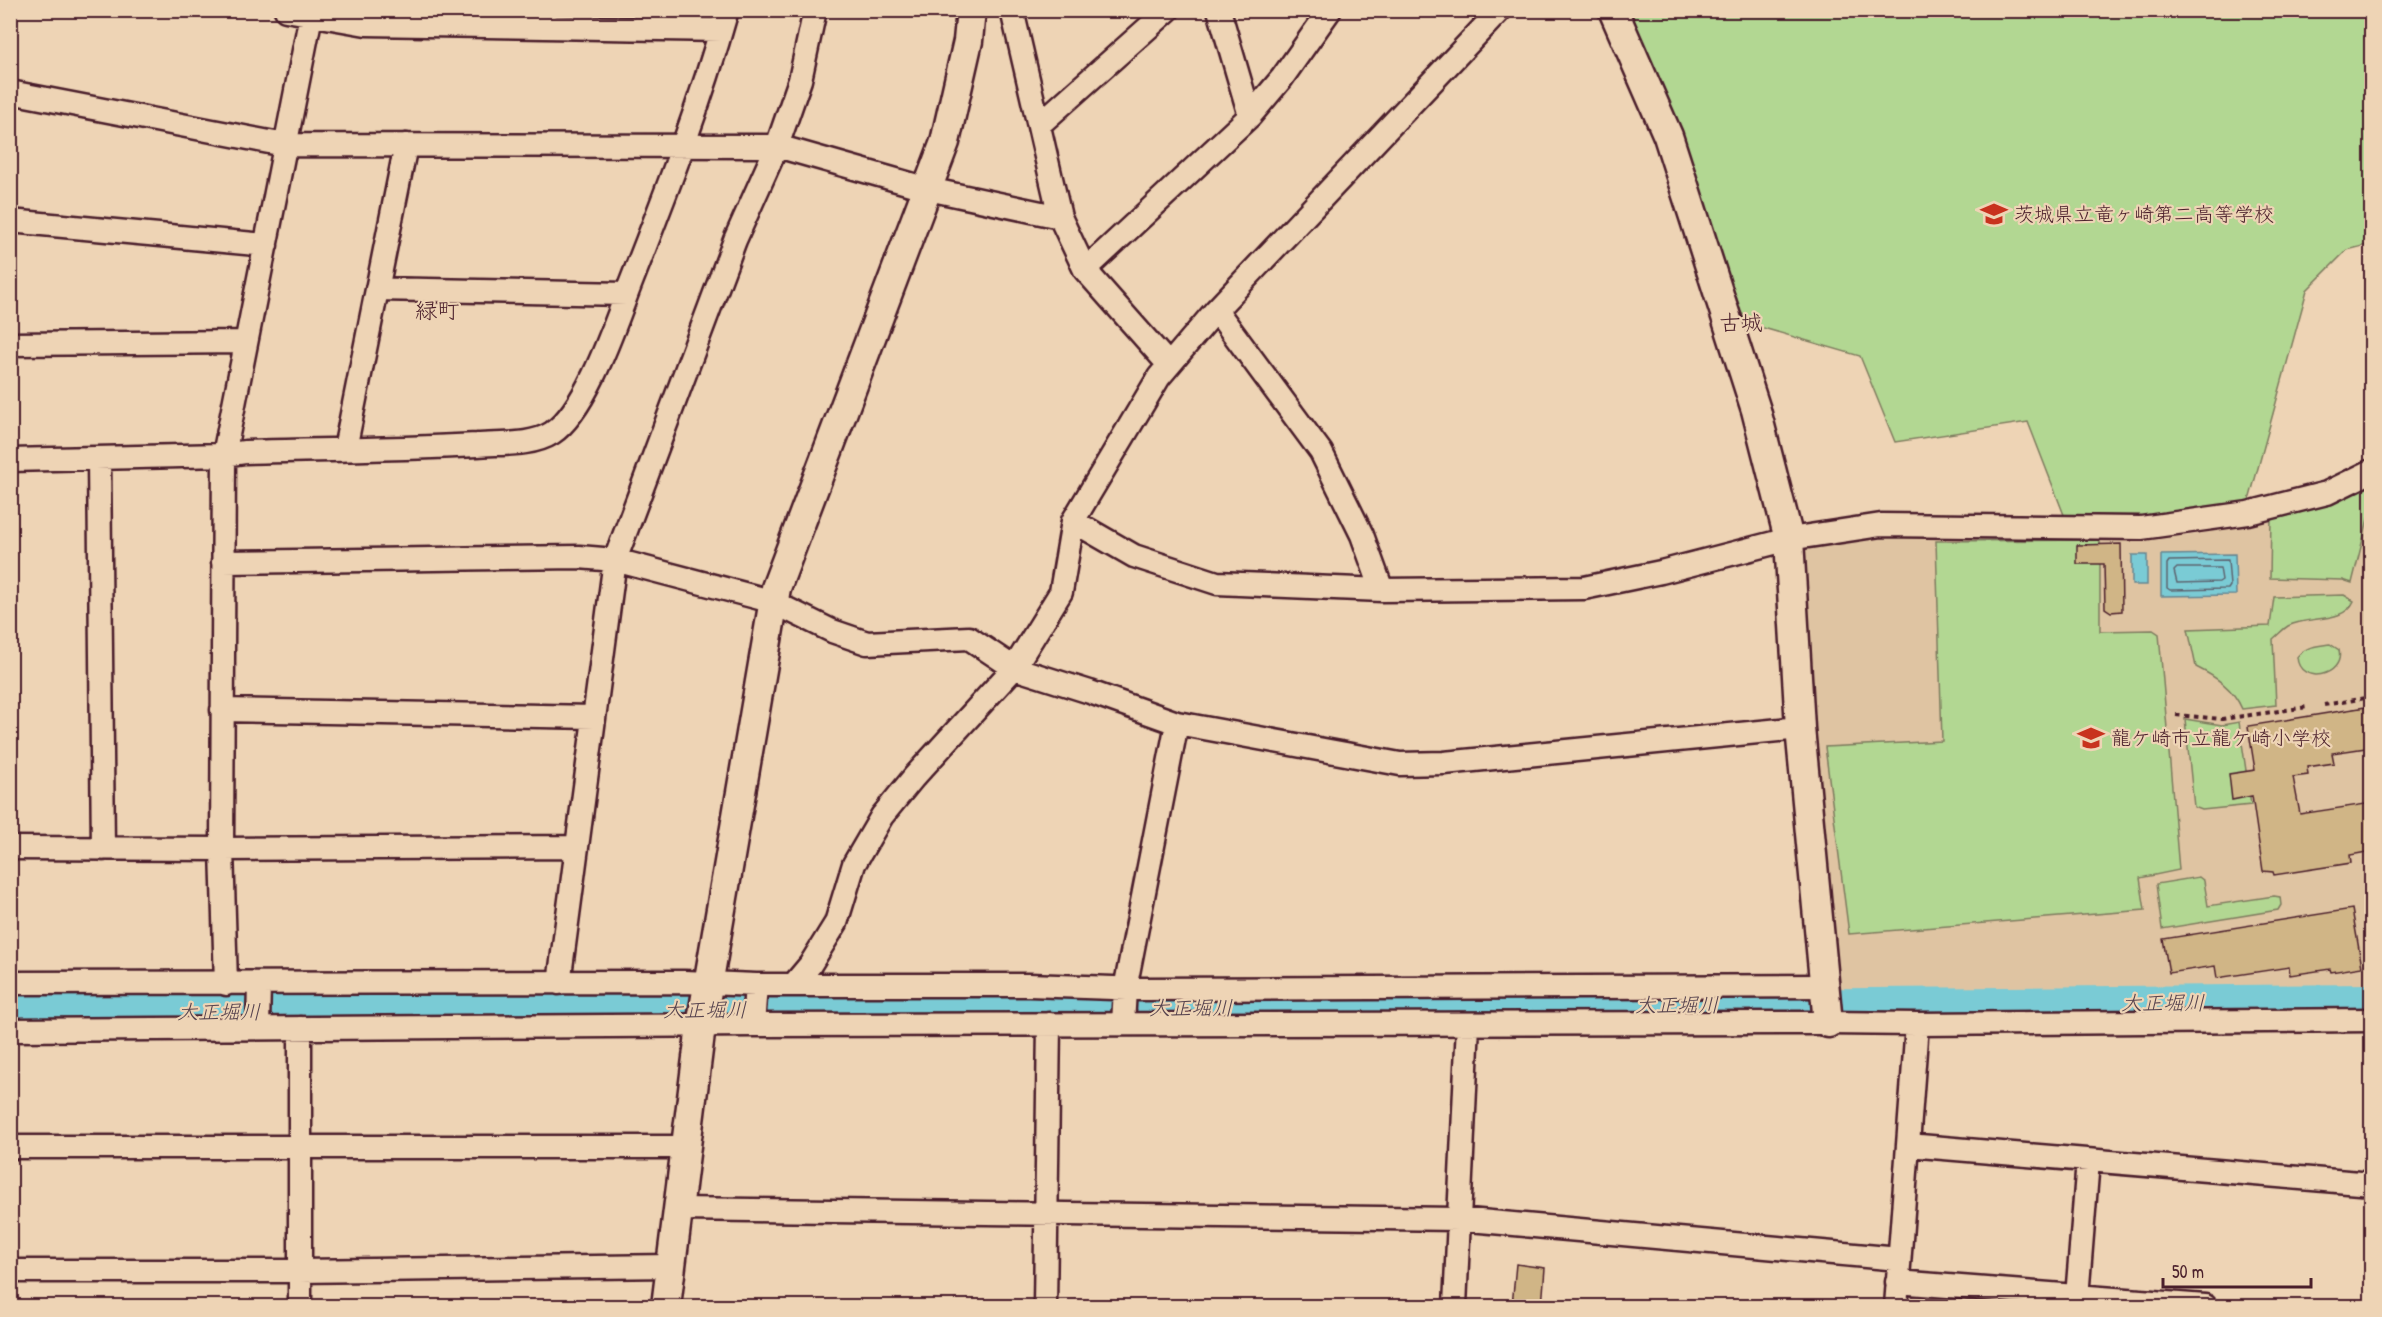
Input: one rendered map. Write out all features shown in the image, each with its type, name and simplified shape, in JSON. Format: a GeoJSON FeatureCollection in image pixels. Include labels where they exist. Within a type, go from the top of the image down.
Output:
{"type":"FeatureCollection","features":[{"type":"Feature","properties":{"kind":"street"},"geometry":{"type":"LineString","coordinates":[[10,460],[224,455],[245,452],[531,441],[552,433],[572,413],[582,397],[685,146],[724,20],[366,24],[286,10]]}},
{"type":"Feature","properties":{"kind":"street"},"geometry":{"type":"LineString","coordinates":[[559,983],[615,560],[735,240],[777,146],[800,80],[814,10]]}},
{"type":"Feature","properties":{"kind":"street"},"geometry":{"type":"LineString","coordinates":[[666,1306],[702,1026],[776,588],[945,142],[968,41],[971,10]]}},
{"type":"Feature","properties":{"kind":"street"},"geometry":{"type":"LineString","coordinates":[[1012,10],[1060,218],[1085,270],[1169,364]]}},
{"type":"Feature","properties":{"kind":"street"},"geometry":{"type":"LineString","coordinates":[[1040,124],[1168,10]]}},
{"type":"Feature","properties":{"kind":"street"},"geometry":{"type":"LineString","coordinates":[[1219,10],[1250,116]]}},
{"type":"Feature","properties":{"kind":"street"},"geometry":{"type":"LineString","coordinates":[[1085,270],[1250,116],[1282,78],[1330,10]]}},
{"type":"Feature","properties":{"kind":"street"},"geometry":{"type":"LineString","coordinates":[[794,984],[810,965],[836,923],[854,864],[882,816],[914,777],[1014,668],[1061,592],[1072,521],[1159,377],[1216,310],[1500,10]]}},
{"type":"Feature","properties":{"kind":"street"},"geometry":{"type":"LineString","coordinates":[[1613,10],[1668,136],[1756,410],[1789,539],[1800,728],[1828,1023]]}},
{"type":"Feature","properties":{"kind":"street"},"geometry":{"type":"LineString","coordinates":[[226,984],[222,849],[224,455],[312,13]]}},
{"type":"Feature","properties":{"kind":"street"},"geometry":{"type":"LineString","coordinates":[[10,92],[285,146],[777,146],[928,189],[1060,218]]}},
{"type":"Feature","properties":{"kind":"street"},"geometry":{"type":"LineString","coordinates":[[345,449],[406,146]]}},
{"type":"Feature","properties":{"kind":"street"},"geometry":{"type":"LineString","coordinates":[[10,221],[266,245]]}},
{"type":"Feature","properties":{"kind":"street"},"geometry":{"type":"LineString","coordinates":[[377,289],[626,294]]}},
{"type":"Feature","properties":{"kind":"street"},"geometry":{"type":"LineString","coordinates":[[1216,310],[1321,452],[1362,535],[1383,590]]}},
{"type":"Feature","properties":{"kind":"street"},"geometry":{"type":"LineString","coordinates":[[10,344],[246,342]]}},
{"type":"Feature","properties":{"kind":"street"},"geometry":{"type":"LineString","coordinates":[[99,458],[103,849]]}},
{"type":"Feature","properties":{"kind":"street"},"geometry":{"type":"LineString","coordinates":[[1072,521],[1134,556],[1217,583],[1383,590],[1584,588],[1661,572],[1789,539],[1881,525],[2141,528],[2248,513],[2327,493],[2372,471]]}},
{"type":"Feature","properties":{"kind":"street"},"geometry":{"type":"LineString","coordinates":[[223,561],[579,557],[615,560],[773,602],[831,631],[867,643],[969,638],[1014,668],[1177,723],[1400,764],[1444,763],[1800,728]]}},
{"type":"Feature","properties":{"kind":"street"},"geometry":{"type":"LineString","coordinates":[[222,710],[594,717]]}},
{"type":"Feature","properties":{"kind":"street"},"geometry":{"type":"LineString","coordinates":[[1123,1021],[1125,991],[1177,723]]}},
{"type":"Feature","properties":{"kind":"street"},"geometry":{"type":"LineString","coordinates":[[10,848],[576,847]]}},
{"type":"Feature","properties":{"kind":"street"},"geometry":{"type":"LineString","coordinates":[[10,983],[226,984],[258,987],[559,983],[709,983],[756,987],[794,984],[1029,985],[1125,991],[1824,986]]}},
{"type":"Feature","properties":{"kind":"street"},"geometry":{"type":"LineString","coordinates":[[258,987],[258,1024]]}},
{"type":"Feature","properties":{"kind":"street"},"geometry":{"type":"LineString","coordinates":[[753,1025],[756,987]]}},
{"type":"Feature","properties":{"kind":"street"},"geometry":{"type":"LineString","coordinates":[[10,1030],[258,1024],[300,1028],[1049,1024],[1123,1021],[1917,1024],[2372,1020]]}},
{"type":"Feature","properties":{"kind":"street"},"geometry":{"type":"LineString","coordinates":[[1045,1306],[1049,1024]]}},
{"type":"Feature","properties":{"kind":"street"},"geometry":{"type":"LineString","coordinates":[[1455,1306],[1468,1024]]}},
{"type":"Feature","properties":{"kind":"street"},"geometry":{"type":"LineString","coordinates":[[1896,1306],[1917,1024]]}},
{"type":"Feature","properties":{"kind":"street"},"geometry":{"type":"LineString","coordinates":[[300,1028],[300,1306]]}},
{"type":"Feature","properties":{"kind":"street"},"geometry":{"type":"LineString","coordinates":[[1908,1144],[2372,1184]]}},
{"type":"Feature","properties":{"kind":"street"},"geometry":{"type":"LineString","coordinates":[[10,1147],[686,1147]]}},
{"type":"Feature","properties":{"kind":"street"},"geometry":{"type":"LineString","coordinates":[[2077,1297],[2088,1161]]}},
{"type":"Feature","properties":{"kind":"street"},"geometry":{"type":"LineString","coordinates":[[678,1209],[1458,1219],[1899,1259]]}},
{"type":"Feature","properties":{"kind":"street"},"geometry":{"type":"LineString","coordinates":[[10,1271],[300,1271],[671,1266]]}},
{"type":"Feature","properties":{"kind":"street"},"geometry":{"type":"LineString","coordinates":[[1898,1282],[2205,1306]]}},
{"type":"Feature","properties":{"kind":"path"},"geometry":{"type":"LineString","coordinates":[[2324,705],[2372,697]]}},
{"type":"Feature","properties":{"kind":"path"},"geometry":{"type":"LineString","coordinates":[[2176,715],[2222,719],[2308,707]]}},
{"type":"Feature","properties":{"kind":"shaded area","name":"龍ケ崎市立龍ケ崎小学校"},"geometry":{"type":"Polygon","coordinates":[[[2371,479],[2371,989],[2172,994],[1839,991],[1826,923],[1801,546],[1884,534],[2186,536],[2225,529],[2314,504],[2371,479]]]}},
{"type":"Feature","properties":{"kind":"green space"},"geometry":{"type":"Polygon","coordinates":[[[1628,11],[2371,11],[2371,244],[2347,250],[2307,290],[2247,508],[2132,524],[2066,520],[2028,422],[1895,442],[1860,356],[1746,323],[1628,11]]]}},
{"type":"Feature","properties":{"kind":"green space"},"geometry":{"type":"Polygon","coordinates":[[[2371,479],[2371,507],[2352,583],[2343,580],[2270,578],[2271,516],[2371,479]]]}},
{"type":"Feature","properties":{"kind":"green space"},"geometry":{"type":"Polygon","coordinates":[[[2100,540],[2100,631],[2153,630],[2159,634],[2179,870],[2140,878],[2145,910],[1849,934],[1825,747],[1942,741],[1936,541],[2100,540]]]}},
{"type":"Feature","properties":{"kind":"green space"},"geometry":{"type":"Polygon","coordinates":[[[2344,595],[2354,601],[2342,613],[2296,623],[2286,627],[2273,639],[2276,705],[2242,709],[2234,695],[2223,684],[2196,667],[2188,629],[2270,626],[2274,597],[2344,595]]]}},
{"type":"Feature","properties":{"kind":"green space"},"geometry":{"type":"Polygon","coordinates":[[[2330,644],[2339,650],[2339,659],[2335,667],[2321,674],[2313,675],[2305,672],[2297,657],[2312,647],[2330,644]]]}},
{"type":"Feature","properties":{"kind":"green space"},"geometry":{"type":"Polygon","coordinates":[[[2185,719],[2222,725],[2239,722],[2251,805],[2202,810],[2194,807],[2185,719]]]}},
{"type":"Feature","properties":{"kind":"green space"},"geometry":{"type":"Polygon","coordinates":[[[2199,877],[2204,881],[2208,906],[2274,896],[2280,897],[2281,905],[2278,910],[2162,929],[2156,884],[2199,877]]]}},
{"type":"Feature","properties":{"kind":"water"},"geometry":{"type":"Polygon","coordinates":[[[2235,554],[2236,595],[2161,596],[2161,555],[2235,554]]]}},
{"type":"Feature","properties":{"kind":"water"},"geometry":{"type":"Polygon","coordinates":[[[2132,555],[2147,555],[2147,585],[2132,585],[2132,555]]]}},
{"type":"Feature","properties":{"kind":"building"},"geometry":{"type":"Polygon","coordinates":[[[2121,544],[2122,611],[2111,612],[2105,608],[2104,564],[2077,564],[2077,545],[2121,544]]]}},
{"type":"Feature","properties":{"kind":"building"},"geometry":{"type":"Polygon","coordinates":[[[2372,706],[2372,747],[2332,753],[2334,763],[2307,767],[2308,775],[2293,777],[2300,814],[2372,803],[2372,851],[2350,855],[2351,863],[2274,875],[2273,872],[2263,871],[2252,796],[2232,800],[2229,774],[2255,770],[2248,726],[2372,706]]]}},
{"type":"Feature","properties":{"kind":"building"},"geometry":{"type":"Polygon","coordinates":[[[2352,909],[2362,967],[2290,975],[2289,967],[2217,978],[2215,966],[2169,973],[2163,939],[2352,909]]]}},
{"type":"Feature","properties":{"kind":"building"},"geometry":{"type":"Polygon","coordinates":[[[1516,1264],[1545,1268],[1542,1306],[1512,1306],[1516,1264]]]}},
{"type":"Feature","properties":{"kind":"waterway","name":"大正堀川"},"geometry":{"type":"LineString","coordinates":[[10,1013],[1625,1008],[2372,1002]]}},
{"type":"Feature","properties":{"kind":"place","name":"茨城県立竜ヶ崎第二高等学校"},"geometry":{"type":"Point","coordinates":[1994,214]}},
{"type":"Feature","properties":{"kind":"place","name":"龍ケ崎市立龍ケ崎小学校"},"geometry":{"type":"Point","coordinates":[2091,738]}},
{"type":"Feature","properties":{"kind":"district","name":"緑町"},"geometry":{"type":"Point","coordinates":[437,310]}},
{"type":"Feature","properties":{"kind":"district","name":"古城"},"geometry":{"type":"Point","coordinates":[1741,322]}}]}
